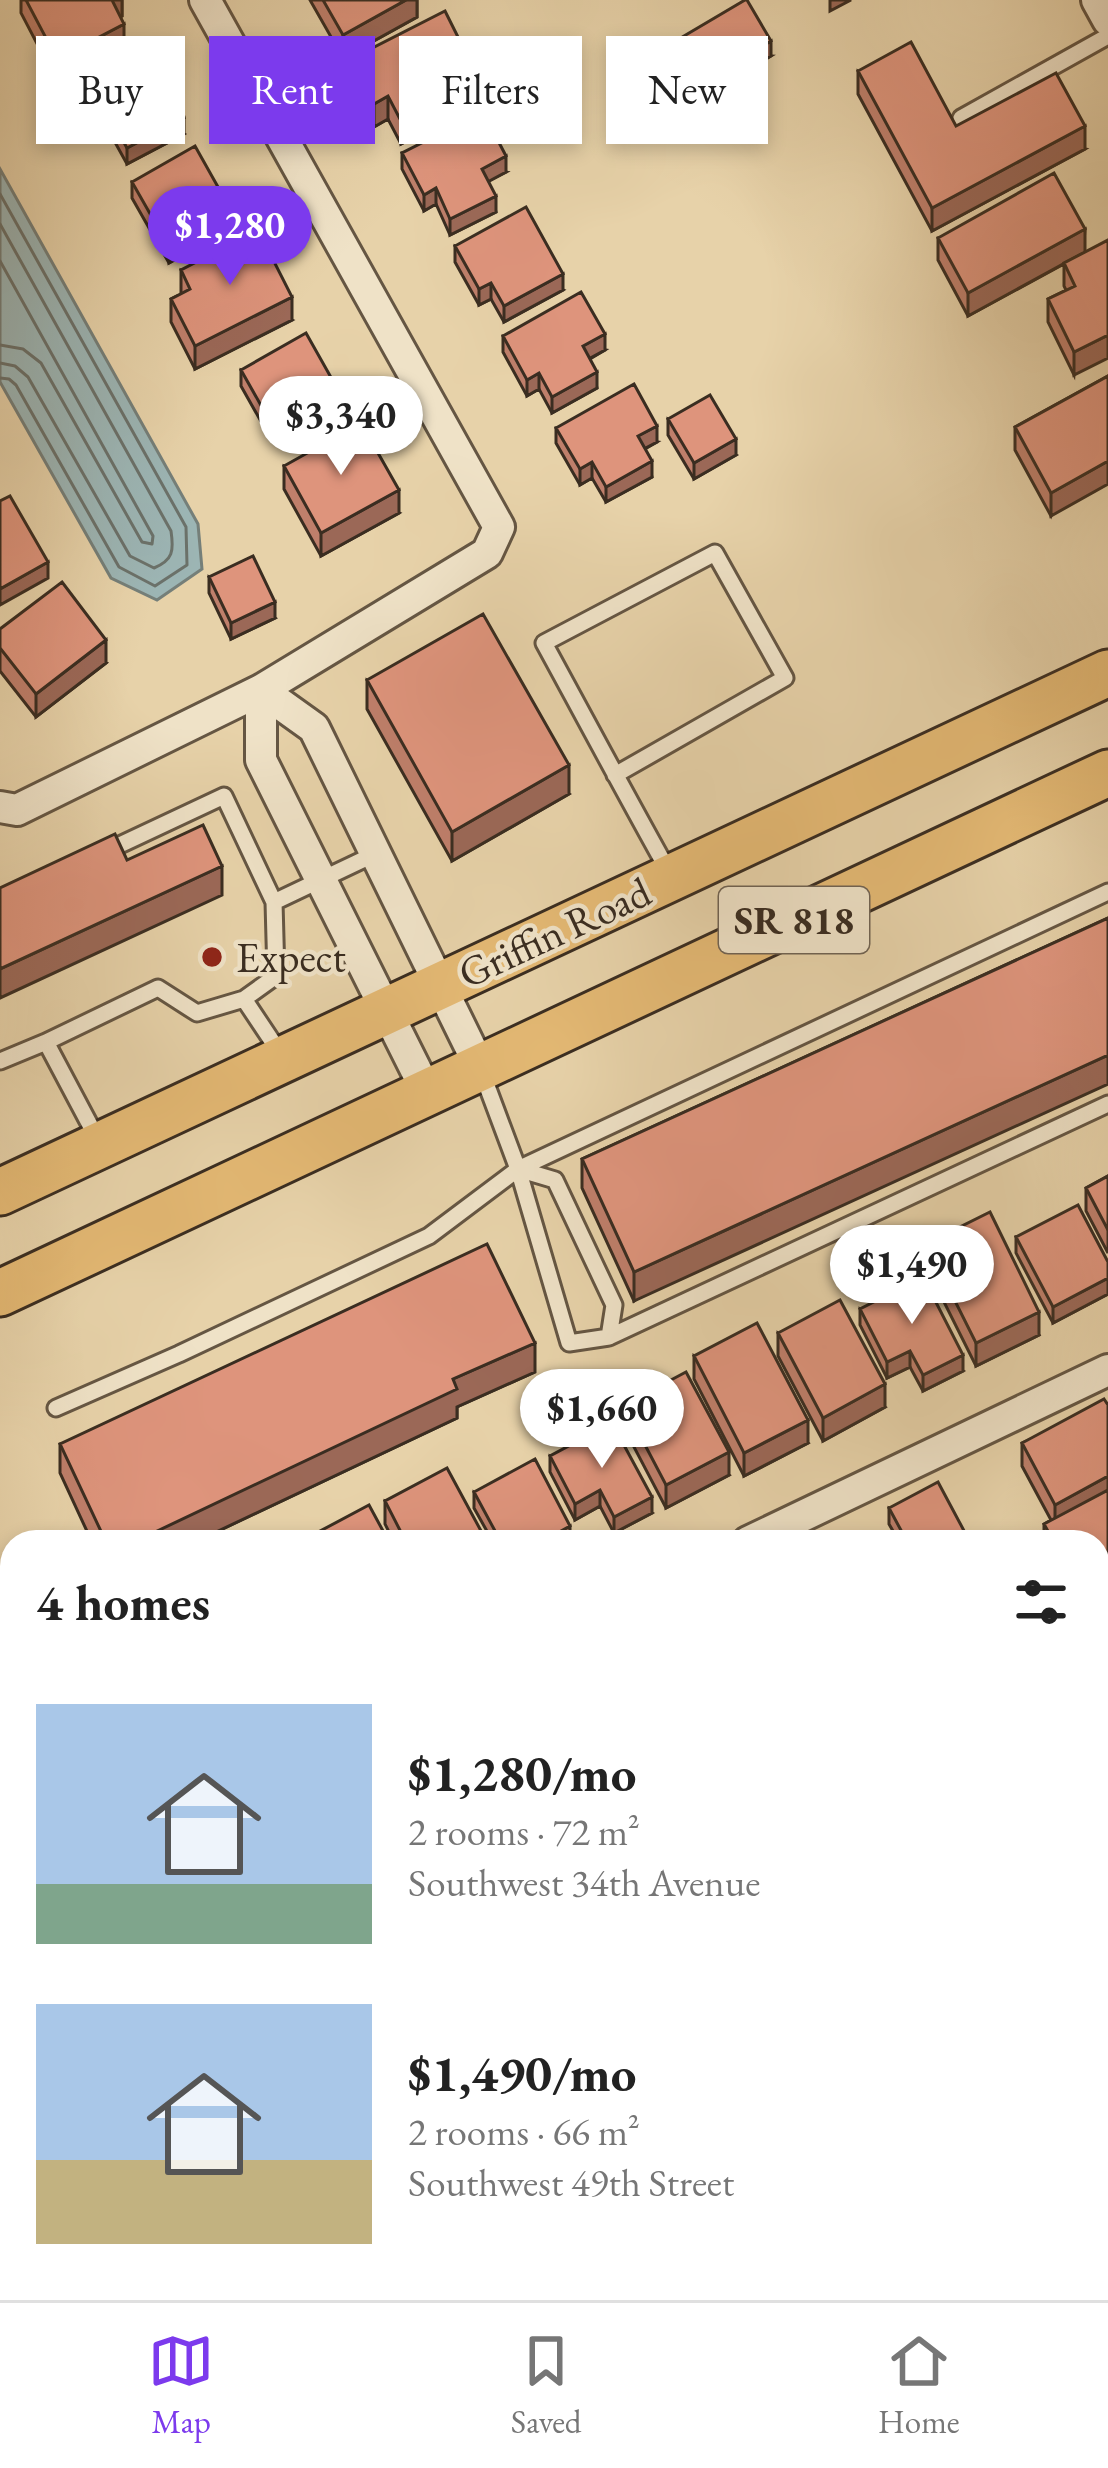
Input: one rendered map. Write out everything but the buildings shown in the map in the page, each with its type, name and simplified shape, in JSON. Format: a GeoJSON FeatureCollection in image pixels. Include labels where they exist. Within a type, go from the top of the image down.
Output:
{"type":"FeatureCollection","features":[{"type":"Feature","properties":{"kind":"main road","name":"Griffin Road"},"geometry":{"type":"LineString","coordinates":[[0,1192],[1108,673]]}},
{"type":"Feature","properties":{"kind":"main road","name":"SR 818"},"geometry":{"type":"LineString","coordinates":[[0,1292],[1108,773]]}},
{"type":"Feature","properties":{"kind":"street"},"geometry":{"type":"LineString","coordinates":[[0,807],[16,810],[261,690],[487,553],[500,526],[205,0]]}},
{"type":"Feature","properties":{"kind":"street"},"geometry":{"type":"LineString","coordinates":[[1097,0],[1108,20]]}},
{"type":"Feature","properties":{"kind":"street"},"geometry":{"type":"LineString","coordinates":[[261,690],[314,728],[480,1067]]}},
{"type":"Feature","properties":{"kind":"street"},"geometry":{"type":"LineString","coordinates":[[261,690],[261,760],[427,1092]]}},
{"type":"Feature","properties":{"kind":"street"},"geometry":{"type":"LineString","coordinates":[[801,1530],[1108,1370]]}},
{"type":"Feature","properties":{"kind":"lane"},"geometry":{"type":"LineString","coordinates":[[961,118],[1108,36]]}},
{"type":"Feature","properties":{"kind":"lane"},"geometry":{"type":"LineString","coordinates":[[616,775],[785,678],[715,553],[544,643],[671,877]]}},
{"type":"Feature","properties":{"kind":"lane"},"geometry":{"type":"LineString","coordinates":[[0,1061],[158,988],[197,1013],[244,999],[276,976],[274,902],[224,796],[109,850]]}},
{"type":"Feature","properties":{"kind":"lane"},"geometry":{"type":"LineString","coordinates":[[274,902],[375,854]]}},
{"type":"Feature","properties":{"kind":"lane"},"geometry":{"type":"LineString","coordinates":[[56,1408],[429,1236],[518,1169],[1108,892]]}},
{"type":"Feature","properties":{"kind":"lane"},"geometry":{"type":"LineString","coordinates":[[244,999],[283,1058]]}},
{"type":"Feature","properties":{"kind":"lane"},"geometry":{"type":"LineString","coordinates":[[46,1042],[101,1144]]}},
{"type":"Feature","properties":{"kind":"lane"},"geometry":{"type":"LineString","coordinates":[[480,1067],[518,1169],[568,1343],[609,1336],[1108,1104]]}},
{"type":"Feature","properties":{"kind":"lane"},"geometry":{"type":"LineString","coordinates":[[518,1169],[555,1180],[614,1305],[609,1336]]}},
{"type":"Feature","properties":{"kind":"water"},"geometry":{"type":"Polygon","coordinates":[[[0,169],[198,524],[202,569],[157,600],[111,578],[0,382],[0,169]]]}},
{"type":"Feature","properties":{"kind":"place","name":"Expect"},"geometry":{"type":"Point","coordinates":[212,957]}}]}
